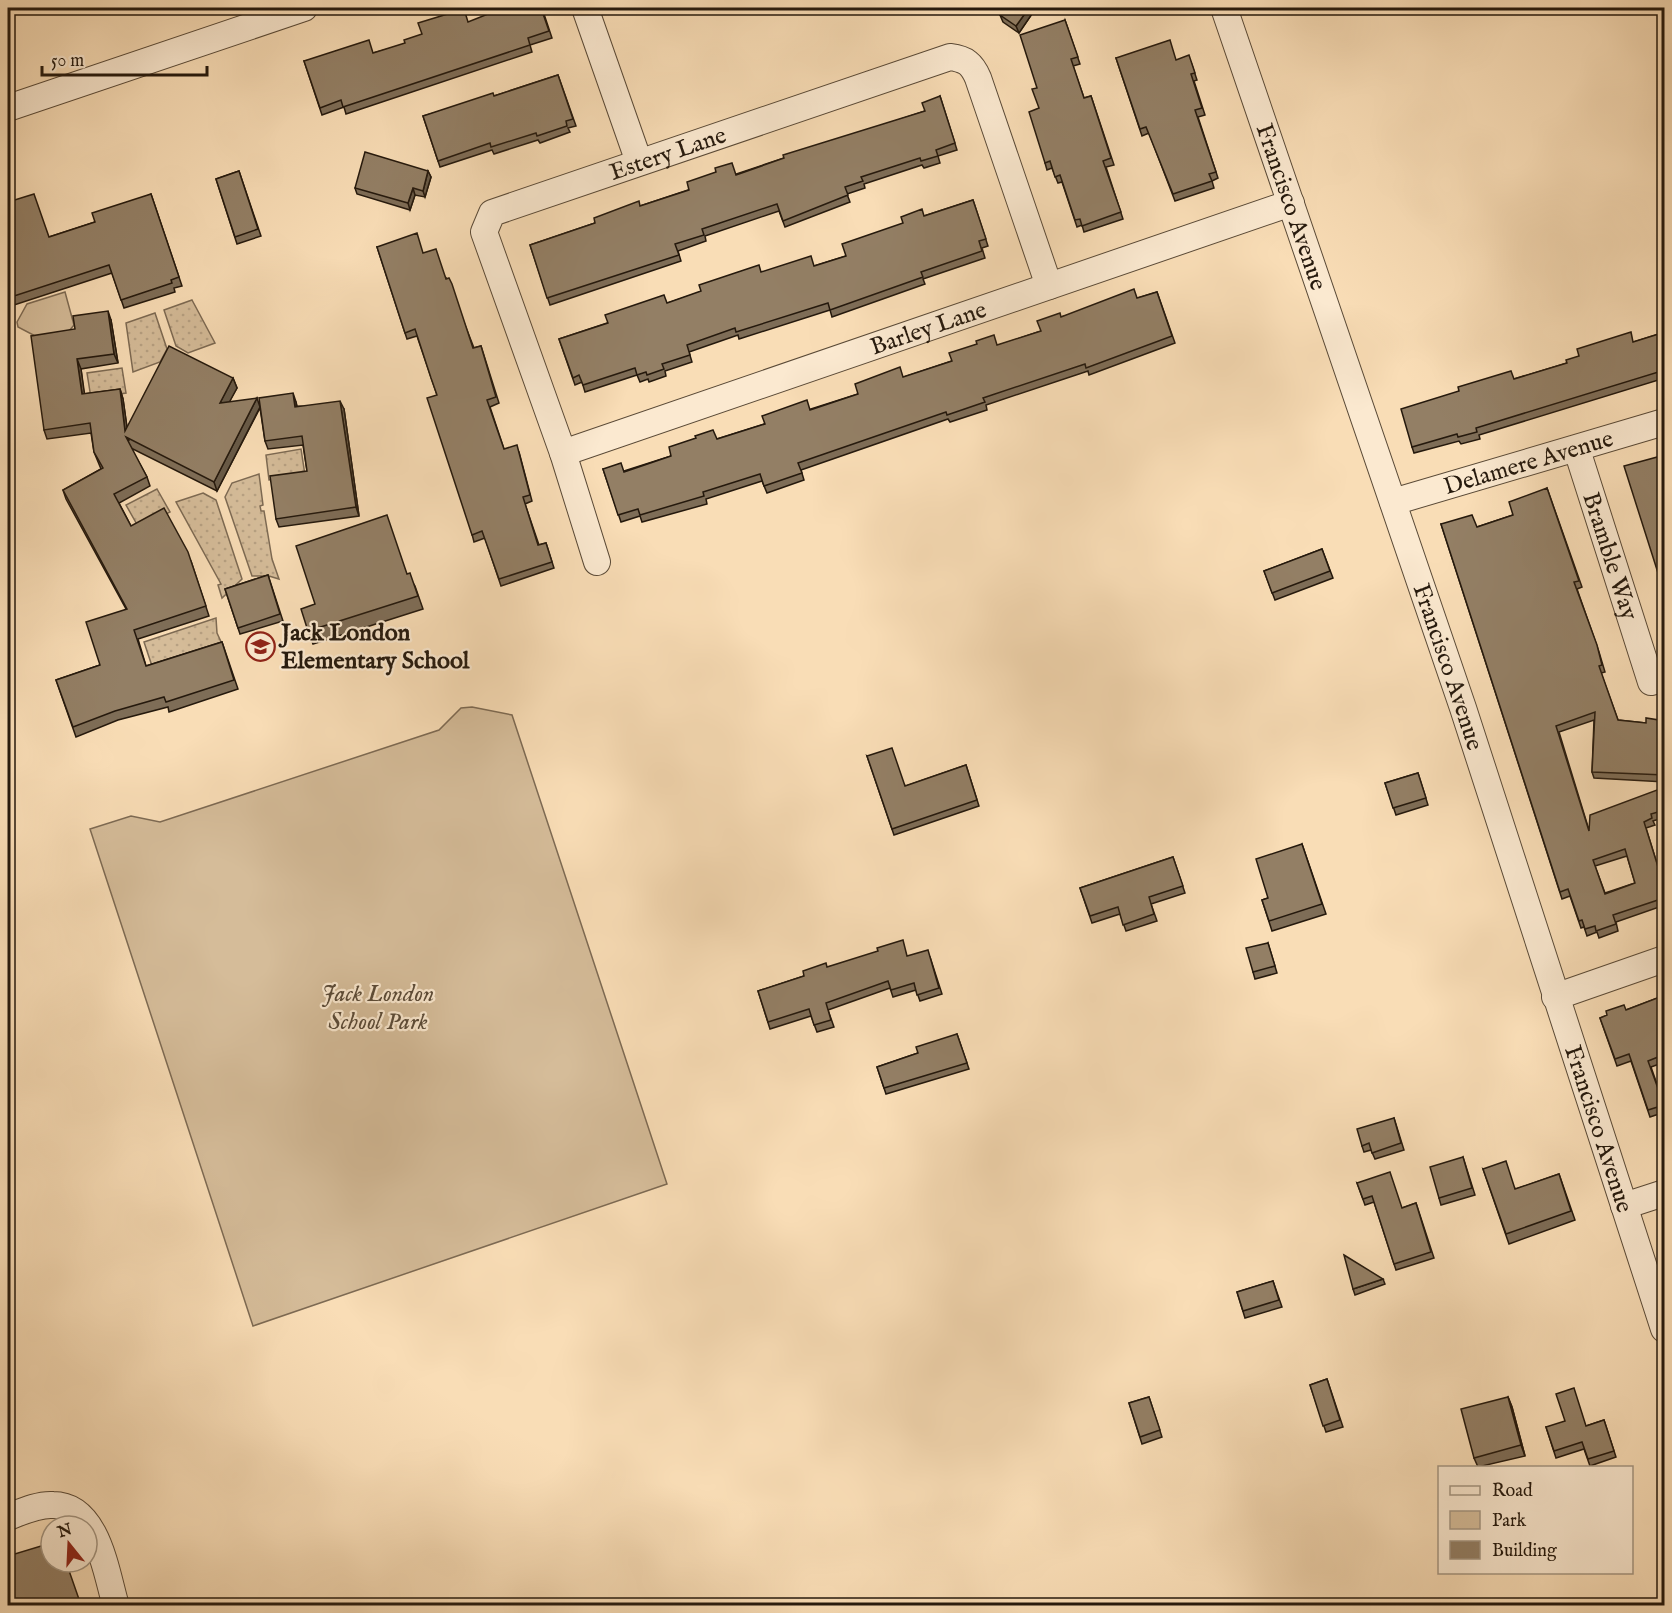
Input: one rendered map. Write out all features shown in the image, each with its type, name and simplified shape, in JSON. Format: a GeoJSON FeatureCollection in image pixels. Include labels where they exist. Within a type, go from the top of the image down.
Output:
{"type":"FeatureCollection","features":[{"type":"Feature","properties":{"kind":"street"},"geometry":{"type":"LineString","coordinates":[[8,108],[304,8]]}},
{"type":"Feature","properties":{"kind":"street"},"geometry":{"type":"LineString","coordinates":[[585,8],[639,162]]}},
{"type":"Feature","properties":{"kind":"street","name":"Francisco Avenue"},"geometry":{"type":"LineString","coordinates":[[1224,8],[1463,708],[1555,997],[1665,1329]]}},
{"type":"Feature","properties":{"kind":"street","name":"Estery Lane"},"geometry":{"type":"LineString","coordinates":[[597,562],[563,453],[484,232],[486,222],[492,213],[950,57],[962,58],[973,66],[978,78],[1048,286]]}},
{"type":"Feature","properties":{"kind":"street","name":"Barley Lane"},"geometry":{"type":"LineString","coordinates":[[563,453],[1291,203]]}},
{"type":"Feature","properties":{"kind":"street","name":"Delamere Avenue"},"geometry":{"type":"LineString","coordinates":[[1393,502],[1577,450],[1665,422]]}},
{"type":"Feature","properties":{"kind":"street","name":"Bramble Way"},"geometry":{"type":"LineString","coordinates":[[1577,450],[1651,682],[1665,678]]}},
{"type":"Feature","properties":{"kind":"street"},"geometry":{"type":"LineString","coordinates":[[1555,997],[1665,959]]}},
{"type":"Feature","properties":{"kind":"street"},"geometry":{"type":"LineString","coordinates":[[1624,1206],[1665,1193]]}},
{"type":"Feature","properties":{"kind":"street"},"geometry":{"type":"LineString","coordinates":[[8,1517],[52,1504],[76,1512],[92,1531],[116,1605]]}},
{"type":"Feature","properties":{"kind":"green space"},"geometry":{"type":"Polygon","coordinates":[[[65,292],[74,325],[69,331],[37,337],[18,327],[17,322],[27,304],[65,292]]]}},
{"type":"Feature","properties":{"kind":"green space"},"geometry":{"type":"Polygon","coordinates":[[[192,300],[215,343],[188,353],[176,346],[164,310],[192,300]]]}},
{"type":"Feature","properties":{"kind":"green space"},"geometry":{"type":"Polygon","coordinates":[[[155,313],[167,349],[160,362],[133,372],[126,323],[155,313]]]}},
{"type":"Feature","properties":{"kind":"green space"},"geometry":{"type":"Polygon","coordinates":[[[122,368],[126,393],[91,398],[87,373],[122,368]]]}},
{"type":"Feature","properties":{"kind":"green space"},"geometry":{"type":"Polygon","coordinates":[[[301,449],[305,475],[269,480],[266,455],[301,449]]]}},
{"type":"Feature","properties":{"kind":"green space"},"geometry":{"type":"Polygon","coordinates":[[[259,474],[263,505],[260,506],[261,511],[264,511],[272,559],[279,579],[269,576],[252,576],[225,497],[232,483],[259,474]]]}},
{"type":"Feature","properties":{"kind":"green space"},"geometry":{"type":"Polygon","coordinates":[[[157,489],[170,512],[139,528],[126,505],[157,489]]]}},
{"type":"Feature","properties":{"kind":"green space"},"geometry":{"type":"Polygon","coordinates":[[[203,493],[216,500],[242,579],[222,598],[218,585],[221,584],[176,502],[203,493]]]}},
{"type":"Feature","properties":{"kind":"green space"},"geometry":{"type":"Polygon","coordinates":[[[216,618],[217,633],[223,646],[153,669],[144,642],[216,618]]]}},
{"type":"Feature","properties":{"kind":"green space","name":"Jack London School Park"},"geometry":{"type":"Polygon","coordinates":[[[472,707],[512,715],[667,1184],[253,1326],[90,829],[131,816],[160,822],[439,730],[461,708],[472,707]]]}},
{"type":"Feature","properties":{"kind":"building"},"geometry":{"type":"Polygon","coordinates":[[[503,8],[541,8],[549,31],[528,38],[530,45],[343,107],[341,100],[320,108],[304,61],[369,40],[373,53],[405,43],[404,40],[422,34],[418,23],[464,9],[468,22],[503,8]]]}},
{"type":"Feature","properties":{"kind":"building"},"geometry":{"type":"Polygon","coordinates":[[[1005,8],[1029,8],[1016,26],[1000,15],[1005,8]]]}},
{"type":"Feature","properties":{"kind":"building"},"geometry":{"type":"Polygon","coordinates":[[[1065,20],[1078,57],[1071,59],[1084,98],[1091,96],[1111,158],[1103,161],[1121,212],[1082,226],[1080,219],[1075,220],[1060,175],[1055,177],[1050,161],[1045,163],[1029,112],[1039,108],[1032,89],[1037,88],[1020,35],[1065,20]]]}},
{"type":"Feature","properties":{"kind":"building"},"geometry":{"type":"Polygon","coordinates":[[[1170,40],[1176,60],[1189,55],[1195,73],[1191,74],[1202,108],[1195,110],[1216,172],[1209,174],[1212,181],[1173,194],[1146,127],[1140,129],[1116,58],[1170,40]]]}},
{"type":"Feature","properties":{"kind":"building"},"geometry":{"type":"Polygon","coordinates":[[[558,75],[573,119],[566,121],[567,126],[491,147],[490,143],[438,161],[423,116],[558,75]]]}},
{"type":"Feature","properties":{"kind":"building"},"geometry":{"type":"Polygon","coordinates":[[[940,96],[955,143],[936,150],[938,156],[921,161],[920,158],[861,177],[863,181],[845,187],[848,195],[783,221],[777,204],[702,229],[704,235],[675,244],[679,255],[547,298],[530,245],[595,223],[594,218],[639,201],[640,206],[689,190],[687,182],[716,172],[715,168],[732,163],[736,175],[784,158],[783,155],[925,111],[922,103],[940,96]]]}},
{"type":"Feature","properties":{"kind":"building"},"geometry":{"type":"Polygon","coordinates":[[[365,152],[428,171],[423,191],[413,188],[408,203],[355,188],[365,152]]]}},
{"type":"Feature","properties":{"kind":"building"},"geometry":{"type":"Polygon","coordinates":[[[239,171],[258,229],[235,237],[216,179],[239,171]]]}},
{"type":"Feature","properties":{"kind":"building"},"geometry":{"type":"Polygon","coordinates":[[[34,194],[49,237],[95,222],[92,213],[151,194],[179,277],[171,280],[172,283],[121,300],[109,265],[8,298],[8,202],[34,194]]]}},
{"type":"Feature","properties":{"kind":"building"},"geometry":{"type":"Polygon","coordinates":[[[973,200],[986,239],[979,241],[982,251],[921,272],[923,277],[830,310],[828,303],[736,332],[735,328],[687,345],[690,355],[662,364],[664,369],[647,375],[646,372],[637,375],[635,368],[583,385],[579,375],[573,378],[559,339],[608,323],[605,315],[664,295],[667,303],[701,291],[699,285],[759,265],[761,272],[811,256],[814,266],[846,256],[842,244],[903,223],[901,217],[922,209],[924,216],[973,200]]]}},
{"type":"Feature","properties":{"kind":"building"},"geometry":{"type":"Polygon","coordinates":[[[417,233],[423,253],[436,249],[446,279],[449,278],[452,284],[473,348],[481,346],[496,397],[487,400],[504,449],[517,445],[530,495],[523,497],[538,545],[546,543],[552,562],[499,579],[482,531],[472,535],[427,398],[437,395],[415,329],[405,333],[377,247],[417,233]]]}},
{"type":"Feature","properties":{"kind":"building"},"geometry":{"type":"Polygon","coordinates":[[[1134,289],[1137,298],[1157,292],[1172,336],[1086,368],[1085,364],[983,398],[985,402],[947,415],[946,412],[798,463],[802,473],[764,486],[760,474],[703,492],[704,496],[640,515],[638,509],[618,515],[603,469],[621,463],[624,472],[671,456],[669,447],[713,430],[717,439],[765,424],[762,416],[807,400],[810,410],[858,394],[855,384],[900,367],[903,377],[952,361],[949,353],[977,344],[976,341],[994,335],[997,345],[1041,331],[1037,321],[1060,313],[1061,317],[1134,289]]]}},
{"type":"Feature","properties":{"kind":"building"},"geometry":{"type":"Polygon","coordinates":[[[108,311],[114,354],[77,359],[82,394],[120,389],[125,431],[169,346],[233,378],[220,403],[257,398],[214,482],[126,437],[147,477],[114,494],[131,526],[164,508],[188,552],[206,606],[134,630],[146,666],[222,642],[234,680],[166,702],[164,697],[115,711],[73,727],[56,680],[100,665],[86,622],[127,609],[63,490],[103,468],[94,452],[90,423],[44,430],[31,336],[75,329],[73,316],[108,311]]]}},
{"type":"Feature","properties":{"kind":"building"},"geometry":{"type":"Polygon","coordinates":[[[1631,332],[1633,342],[1665,332],[1665,370],[1476,428],[1477,432],[1458,437],[1457,434],[1412,447],[1401,409],[1459,391],[1458,387],[1511,371],[1514,379],[1567,363],[1566,360],[1579,356],[1577,349],[1631,332]]]}},
{"type":"Feature","properties":{"kind":"building"},"geometry":{"type":"Polygon","coordinates":[[[293,393],[295,407],[340,401],[356,507],[276,519],[270,476],[307,471],[302,436],[265,441],[259,398],[293,393]]]}},
{"type":"Feature","properties":{"kind":"building"},"geometry":{"type":"Polygon","coordinates":[[[1661,456],[1665,461],[1665,595],[1624,466],[1661,456]]]}},
{"type":"Feature","properties":{"kind":"building"},"geometry":{"type":"Polygon","coordinates":[[[1547,488],[1579,581],[1574,582],[1597,645],[1602,665],[1599,666],[1618,720],[1646,723],[1646,718],[1665,721],[1665,775],[1592,772],[1595,712],[1556,726],[1589,831],[1590,815],[1665,787],[1665,810],[1651,814],[1652,818],[1644,822],[1659,870],[1665,868],[1665,900],[1664,898],[1613,915],[1616,924],[1596,931],[1595,926],[1585,929],[1582,920],[1579,921],[1568,889],[1560,892],[1441,524],[1472,515],[1477,527],[1513,515],[1509,502],[1547,488]],[[1625,849],[1593,860],[1605,894],[1635,883],[1625,849]]]}},
{"type":"Feature","properties":{"kind":"building"},"geometry":{"type":"Polygon","coordinates":[[[387,515],[407,574],[410,573],[418,596],[308,631],[301,609],[315,604],[296,546],[387,515]]]}},
{"type":"Feature","properties":{"kind":"building"},"geometry":{"type":"Polygon","coordinates":[[[1322,549],[1330,571],[1272,593],[1264,571],[1322,549]]]}},
{"type":"Feature","properties":{"kind":"building"},"geometry":{"type":"Polygon","coordinates":[[[268,575],[280,614],[238,628],[225,589],[268,575]]]}},
{"type":"Feature","properties":{"kind":"building"},"geometry":{"type":"Polygon","coordinates":[[[892,748],[905,786],[966,765],[977,800],[892,829],[867,756],[892,748]]]}},
{"type":"Feature","properties":{"kind":"building"},"geometry":{"type":"Polygon","coordinates":[[[1418,773],[1426,798],[1393,808],[1385,783],[1418,773]]]}},
{"type":"Feature","properties":{"kind":"building"},"geometry":{"type":"Polygon","coordinates":[[[1302,844],[1322,904],[1269,921],[1262,900],[1268,898],[1256,859],[1302,844]]]}},
{"type":"Feature","properties":{"kind":"building"},"geometry":{"type":"Polygon","coordinates":[[[1173,857],[1183,886],[1149,897],[1154,914],[1123,925],[1118,907],[1090,916],[1080,888],[1173,857]]]}},
{"type":"Feature","properties":{"kind":"building"},"geometry":{"type":"Polygon","coordinates":[[[903,940],[907,956],[928,950],[939,988],[917,995],[914,983],[891,990],[888,981],[826,1003],[831,1020],[814,1025],[809,1009],[768,1022],[758,991],[804,976],[803,971],[826,963],[827,967],[878,951],[877,948],[903,940]]]}},
{"type":"Feature","properties":{"kind":"building"},"geometry":{"type":"Polygon","coordinates":[[[1268,943],[1275,966],[1253,972],[1246,948],[1268,943]]]}},
{"type":"Feature","properties":{"kind":"building"},"geometry":{"type":"Polygon","coordinates":[[[1665,995],[1665,1039],[1658,1041],[1663,1055],[1648,1061],[1664,1105],[1648,1110],[1629,1054],[1615,1059],[1600,1018],[1607,1015],[1606,1011],[1624,1005],[1626,1010],[1665,995]]]}},
{"type":"Feature","properties":{"kind":"building"},"geometry":{"type":"Polygon","coordinates":[[[957,1034],[967,1063],[884,1088],[877,1067],[918,1053],[916,1047],[957,1034]]]}},
{"type":"Feature","properties":{"kind":"building"},"geometry":{"type":"Polygon","coordinates":[[[1394,1118],[1401,1143],[1372,1153],[1369,1143],[1362,1146],[1357,1129],[1394,1118]]]}},
{"type":"Feature","properties":{"kind":"building"},"geometry":{"type":"Polygon","coordinates":[[[1463,1157],[1472,1188],[1439,1198],[1430,1167],[1463,1157]]]}},
{"type":"Feature","properties":{"kind":"building"},"geometry":{"type":"Polygon","coordinates":[[[1506,1161],[1515,1189],[1559,1174],[1571,1211],[1506,1234],[1483,1169],[1506,1161]]]}},
{"type":"Feature","properties":{"kind":"building"},"geometry":{"type":"Polygon","coordinates":[[[1390,1172],[1402,1208],[1416,1203],[1431,1252],[1394,1264],[1372,1196],[1363,1199],[1357,1183],[1390,1172]]]}},
{"type":"Feature","properties":{"kind":"building"},"geometry":{"type":"Polygon","coordinates":[[[1344,1255],[1383,1279],[1353,1289],[1344,1255]]]}},
{"type":"Feature","properties":{"kind":"building"},"geometry":{"type":"Polygon","coordinates":[[[1273,1281],[1279,1300],[1243,1311],[1237,1292],[1273,1281]]]}},
{"type":"Feature","properties":{"kind":"building"},"geometry":{"type":"Polygon","coordinates":[[[1327,1379],[1340,1420],[1323,1426],[1310,1385],[1327,1379]]]}},
{"type":"Feature","properties":{"kind":"building"},"geometry":{"type":"Polygon","coordinates":[[[1574,1388],[1586,1426],[1604,1420],[1614,1451],[1588,1459],[1582,1442],[1554,1451],[1546,1427],[1565,1421],[1556,1394],[1574,1388]]]}},
{"type":"Feature","properties":{"kind":"building"},"geometry":{"type":"Polygon","coordinates":[[[1149,1397],[1160,1430],[1140,1437],[1129,1403],[1149,1397]]]}},
{"type":"Feature","properties":{"kind":"building"},"geometry":{"type":"Polygon","coordinates":[[[1508,1397],[1521,1445],[1474,1458],[1461,1409],[1508,1397]]]}},
{"type":"Feature","properties":{"kind":"building"},"geometry":{"type":"Polygon","coordinates":[[[39,1547],[39,1574],[70,1574],[81,1605],[8,1605],[8,1556],[39,1547]]]}},
{"type":"Feature","properties":{"kind":"place","name":"Jack London Elementary School"},"geometry":{"type":"Point","coordinates":[260,646]}}]}
